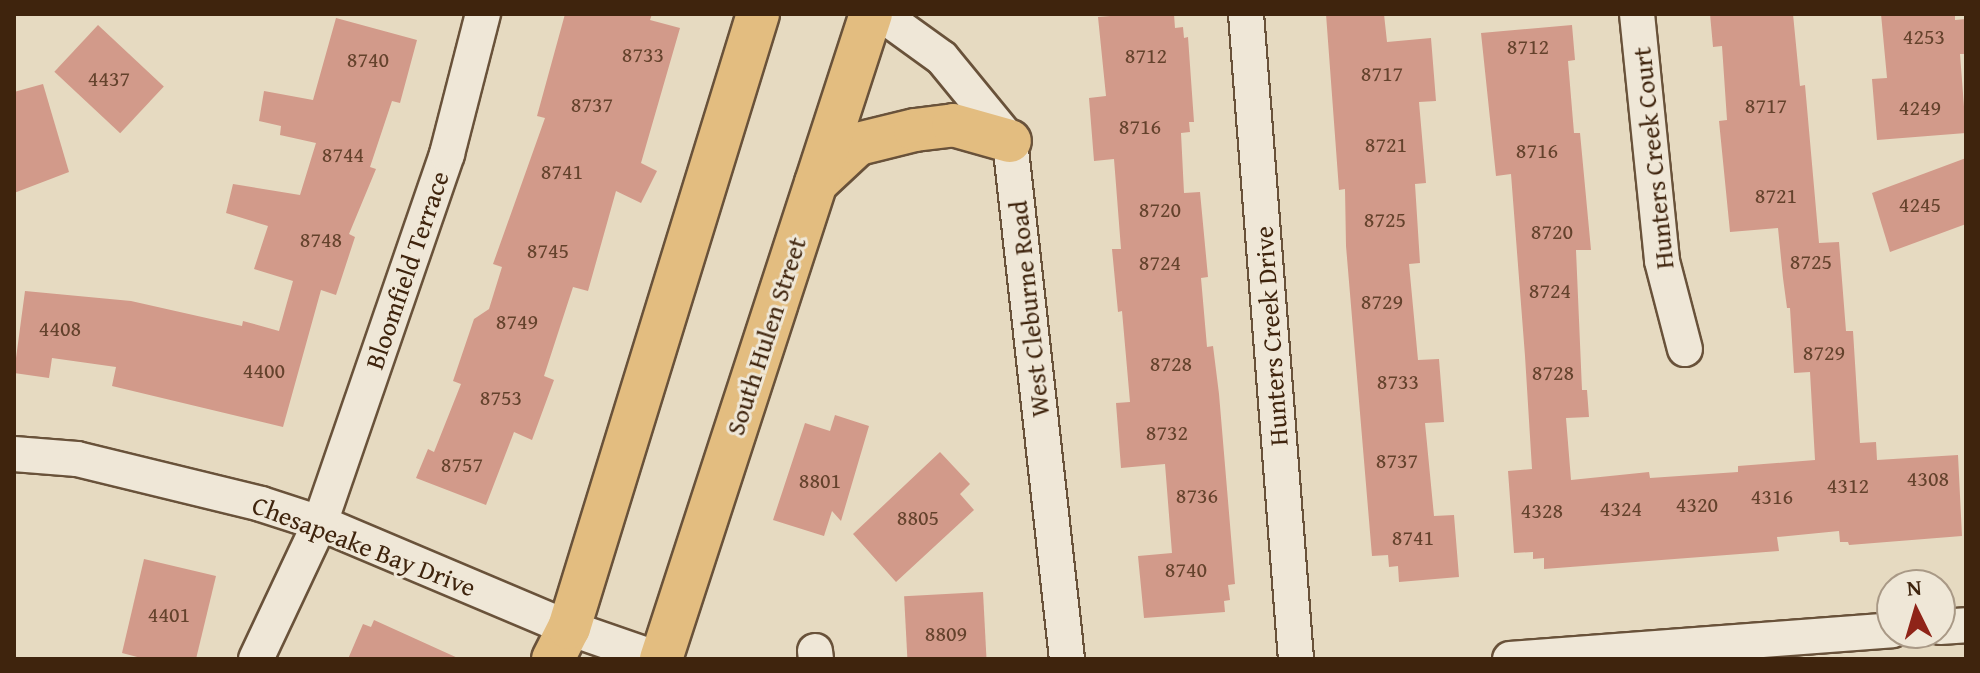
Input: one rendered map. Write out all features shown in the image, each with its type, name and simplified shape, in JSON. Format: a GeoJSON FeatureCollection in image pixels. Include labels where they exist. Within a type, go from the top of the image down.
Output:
{"type":"FeatureCollection","features":[{"type":"Feature","properties":{"kind":"main road"},"geometry":{"type":"LineString","coordinates":[[561,643],[758,14]]}},
{"type":"Feature","properties":{"kind":"main road","name":"South Hulen Street"},"geometry":{"type":"LineString","coordinates":[[660,659],[871,14]]}},
{"type":"Feature","properties":{"kind":"main road"},"geometry":{"type":"LineString","coordinates":[[816,184],[858,144],[915,130],[953,125],[1010,141]]}},
{"type":"Feature","properties":{"kind":"street","name":"Bloomfield Terrace"},"geometry":{"type":"LineString","coordinates":[[256,659],[320,523],[447,154],[483,14]]}},
{"type":"Feature","properties":{"kind":"street"},"geometry":{"type":"LineString","coordinates":[[881,14],[942,58],[1010,141]]}},
{"type":"Feature","properties":{"kind":"street","name":"Hunters Creek Drive"},"geometry":{"type":"LineString","coordinates":[[1246,14],[1296,659]]}},
{"type":"Feature","properties":{"kind":"street","name":"Hunters Creek Court"},"geometry":{"type":"LineString","coordinates":[[1637,14],[1662,261],[1685,349]]}},
{"type":"Feature","properties":{"kind":"street","name":"West Cleburne Road"},"geometry":{"type":"LineString","coordinates":[[1010,141],[1067,659]]}},
{"type":"Feature","properties":{"kind":"street","name":"Chesapeake Bay Drive"},"geometry":{"type":"LineString","coordinates":[[14,454],[77,459],[261,504],[320,523],[561,643],[660,659]]}},
{"type":"Feature","properties":{"kind":"street"},"geometry":{"type":"LineString","coordinates":[[1510,659],[1876,631]]}},
{"type":"Feature","properties":{"kind":"building"},"geometry":{"type":"Polygon","coordinates":[[[565,14],[652,14],[650,20],[680,28],[641,163],[657,171],[641,203],[616,191],[588,291],[573,287],[544,376],[554,380],[532,440],[514,432],[486,505],[416,478],[428,449],[434,452],[461,384],[453,381],[474,319],[489,309],[502,267],[493,264],[545,118],[537,116],[565,14]]]}},
{"type":"Feature","properties":{"kind":"building"},"geometry":{"type":"Polygon","coordinates":[[[1174,14],[1175,28],[1183,27],[1184,38],[1188,37],[1194,122],[1189,122],[1190,132],[1181,133],[1184,193],[1200,192],[1208,277],[1201,278],[1207,347],[1213,346],[1219,394],[1235,584],[1228,585],[1230,600],[1224,601],[1225,612],[1144,618],[1138,556],[1172,553],[1165,464],[1121,468],[1116,403],[1130,402],[1122,311],[1118,312],[1112,249],[1121,249],[1114,159],[1094,161],[1089,98],[1106,96],[1098,17],[1174,14]]]}},
{"type":"Feature","properties":{"kind":"building"},"geometry":{"type":"Polygon","coordinates":[[[1326,14],[1384,14],[1387,42],[1431,38],[1436,101],[1419,102],[1426,183],[1415,184],[1420,263],[1409,264],[1418,360],[1439,359],[1444,422],[1425,423],[1434,516],[1454,515],[1459,577],[1399,582],[1398,566],[1389,567],[1388,555],[1372,556],[1346,246],[1345,189],[1339,190],[1326,14]]]}},
{"type":"Feature","properties":{"kind":"building"},"geometry":{"type":"Polygon","coordinates":[[[1710,14],[1793,14],[1800,86],[1805,85],[1819,243],[1839,242],[1846,331],[1853,331],[1860,443],[1876,442],[1877,460],[1958,455],[1962,536],[1849,545],[1848,542],[1840,542],[1839,531],[1777,537],[1779,551],[1544,569],[1544,558],[1533,559],[1533,552],[1514,553],[1508,471],[1532,469],[1525,356],[1511,174],[1496,176],[1481,33],[1572,25],[1575,60],[1568,61],[1574,133],[1580,133],[1591,250],[1576,250],[1582,390],[1587,390],[1589,417],[1566,418],[1571,480],[1649,472],[1650,478],[1738,472],[1738,466],[1815,460],[1810,372],[1794,373],[1790,308],[1787,308],[1778,228],[1730,232],[1719,121],[1727,120],[1722,46],[1713,47],[1710,14]]]}},
{"type":"Feature","properties":{"kind":"building"},"geometry":{"type":"Polygon","coordinates":[[[1881,14],[1955,14],[1955,20],[1966,19],[1966,54],[1960,54],[1966,133],[1877,140],[1872,79],[1887,78],[1881,14]]]}},
{"type":"Feature","properties":{"kind":"building"},"geometry":{"type":"Polygon","coordinates":[[[336,18],[417,40],[400,103],[392,101],[370,167],[376,169],[349,234],[355,237],[336,295],[321,290],[283,427],[112,386],[116,367],[52,358],[49,378],[14,373],[25,291],[131,301],[242,326],[243,321],[279,331],[293,281],[254,269],[268,226],[226,213],[233,184],[300,195],[316,143],[280,135],[281,126],[259,121],[264,91],[313,100],[336,18]]]}},
{"type":"Feature","properties":{"kind":"building"},"geometry":{"type":"Polygon","coordinates":[[[98,25],[164,86],[120,133],[54,72],[98,25]]]}},
{"type":"Feature","properties":{"kind":"building"},"geometry":{"type":"Polygon","coordinates":[[[43,84],[69,172],[14,193],[14,92],[43,84]]]}},
{"type":"Feature","properties":{"kind":"building"},"geometry":{"type":"Polygon","coordinates":[[[1966,158],[1966,224],[1890,252],[1872,193],[1966,158]]]}},
{"type":"Feature","properties":{"kind":"building"},"geometry":{"type":"Polygon","coordinates":[[[835,415],[869,426],[841,521],[832,511],[824,536],[773,520],[805,423],[830,431],[835,415]]]}},
{"type":"Feature","properties":{"kind":"building"},"geometry":{"type":"Polygon","coordinates":[[[940,452],[970,484],[960,494],[974,510],[896,582],[853,534],[940,452]]]}},
{"type":"Feature","properties":{"kind":"building"},"geometry":{"type":"Polygon","coordinates":[[[144,559],[216,576],[196,659],[145,659],[122,653],[144,559]]]}},
{"type":"Feature","properties":{"kind":"building"},"geometry":{"type":"Polygon","coordinates":[[[983,592],[987,659],[907,659],[904,596],[983,592]]]}},
{"type":"Feature","properties":{"kind":"building"},"geometry":{"type":"Polygon","coordinates":[[[374,620],[460,659],[348,659],[363,624],[371,627],[374,620]]]}}]}
